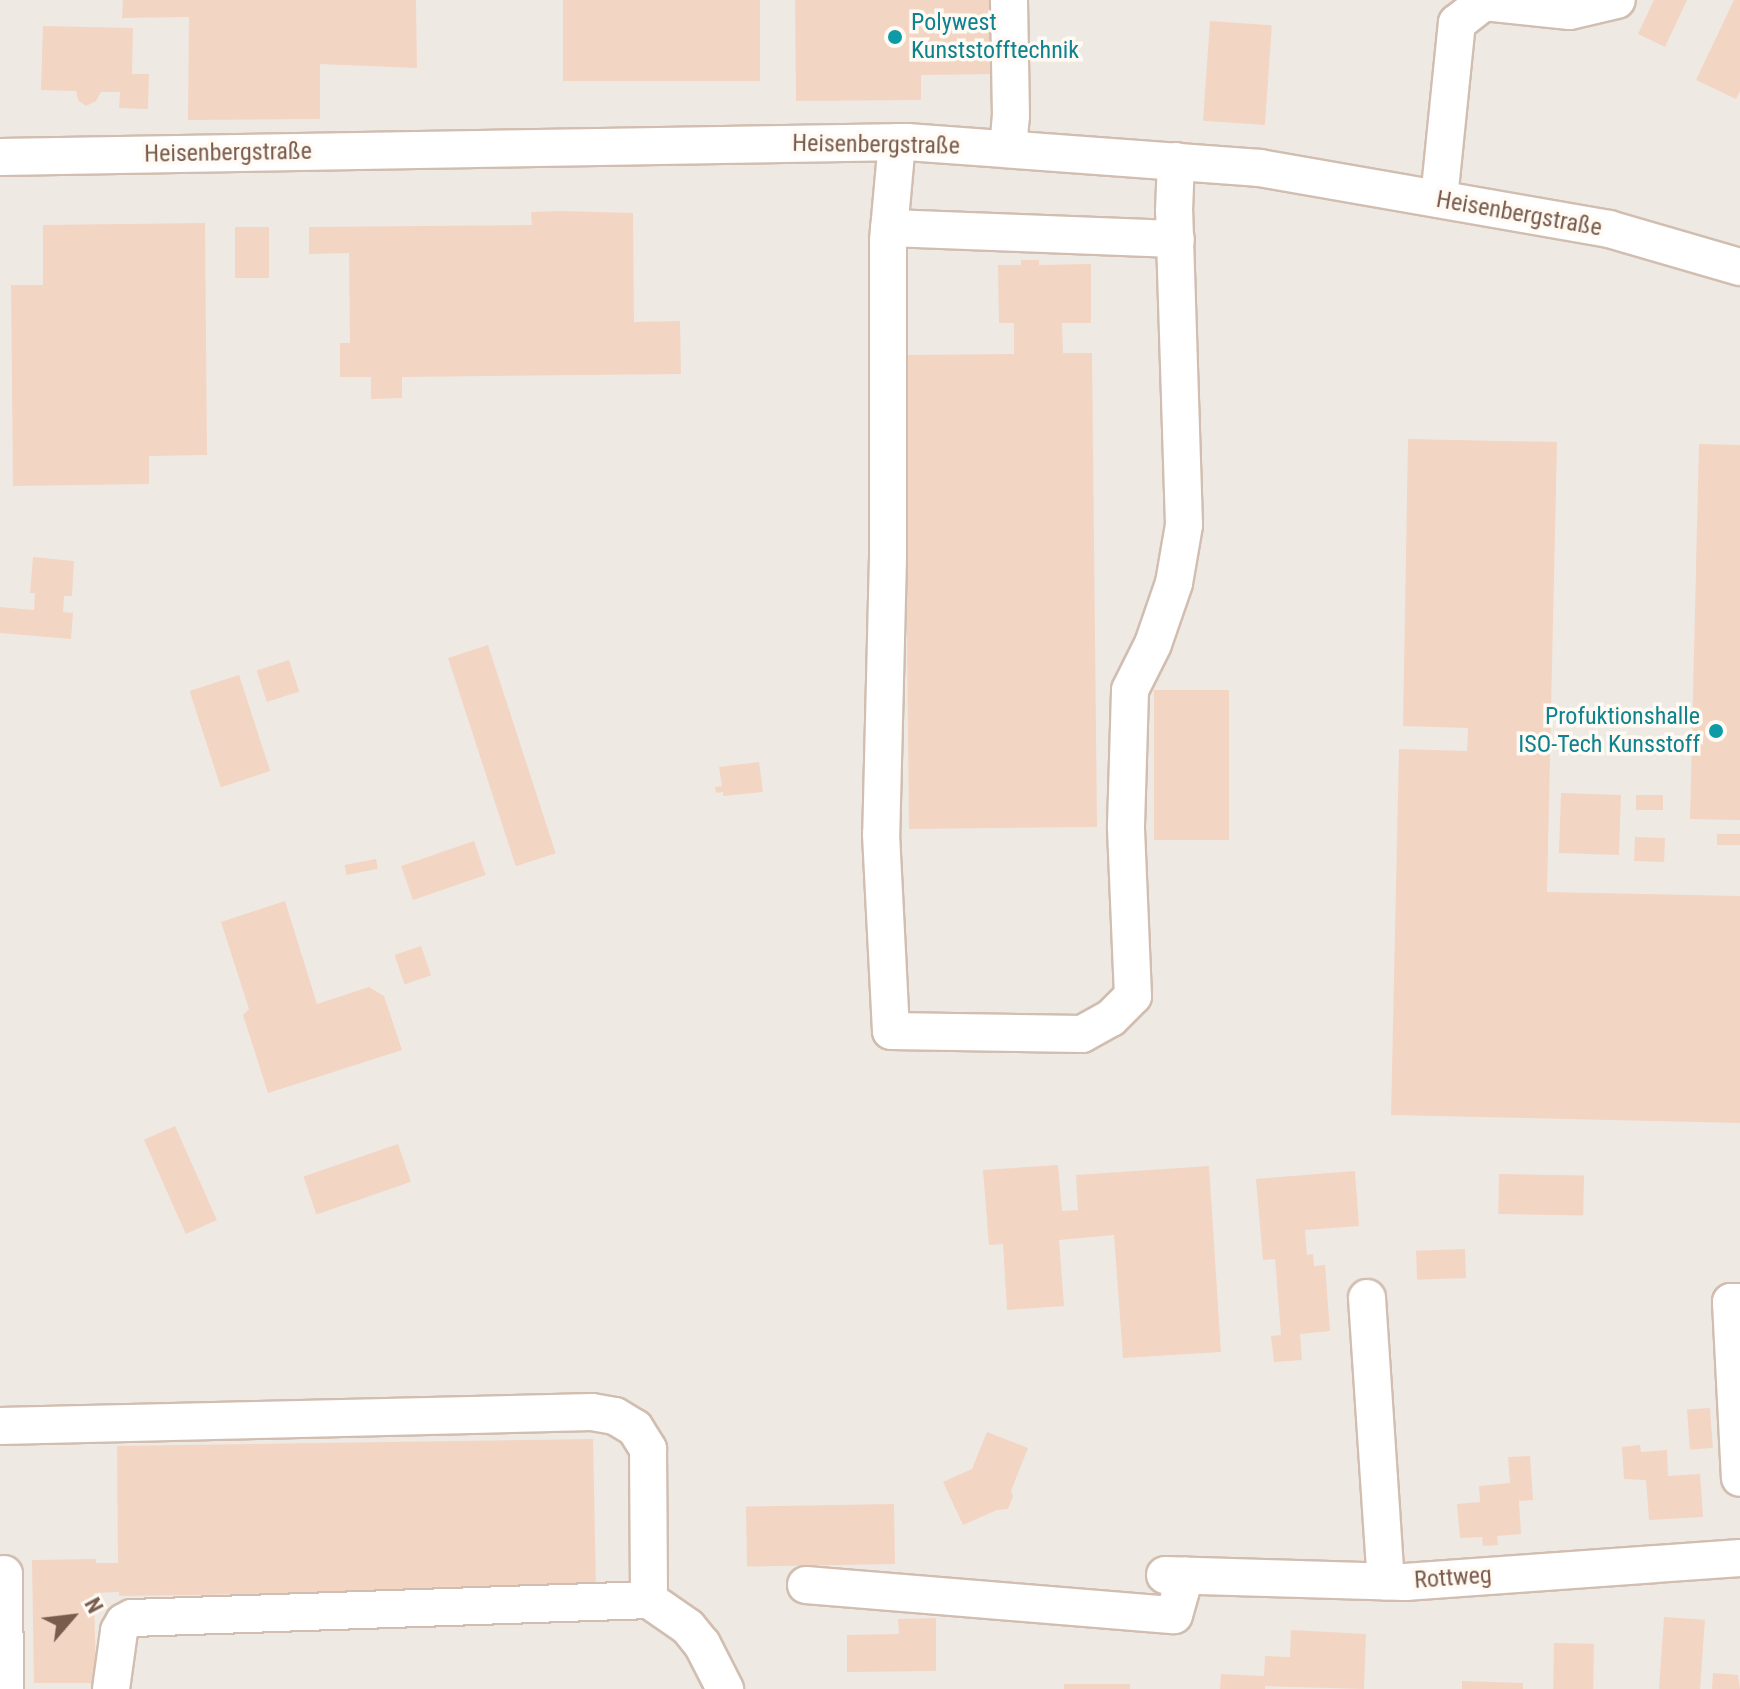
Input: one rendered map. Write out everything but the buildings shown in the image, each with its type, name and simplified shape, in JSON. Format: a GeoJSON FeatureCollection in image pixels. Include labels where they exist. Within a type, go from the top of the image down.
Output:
{"type":"FeatureCollection","features":[{"type":"Feature","properties":{"kind":"street"},"geometry":{"type":"LineString","coordinates":[[1008,149],[1011,116],[1009,0]]}},
{"type":"Feature","properties":{"kind":"street"},"geometry":{"type":"LineString","coordinates":[[1439,199],[1461,8],[1484,2],[1570,11],[1617,0]]}},
{"type":"Feature","properties":{"kind":"street"},"geometry":{"type":"LineString","coordinates":[[897,142],[889,228],[888,620],[881,834],[891,1031],[1082,1034],[1111,1018],[1133,996],[1126,826],[1130,690],[1153,644],[1174,583],[1184,525],[1176,161]]}},
{"type":"Feature","properties":{"kind":"street","name":"Heisenbergstraße"},"geometry":{"type":"LineString","coordinates":[[0,157],[897,142],[1008,149],[1260,168],[1609,229],[1740,267]]}},
{"type":"Feature","properties":{"kind":"street"},"geometry":{"type":"LineString","coordinates":[[889,228],[1176,239]]}},
{"type":"Feature","properties":{"kind":"street"},"geometry":{"type":"LineString","coordinates":[[1367,1298],[1386,1581]]}},
{"type":"Feature","properties":{"kind":"street"},"geometry":{"type":"LineString","coordinates":[[1740,1302],[1731,1302],[1740,1478]]}},
{"type":"Feature","properties":{"kind":"street"},"geometry":{"type":"LineString","coordinates":[[0,1426],[576,1412],[615,1416],[635,1428],[648,1449],[649,1600]]}},
{"type":"Feature","properties":{"kind":"street","name":"Rottweg"},"geometry":{"type":"LineString","coordinates":[[806,1585],[1174,1615],[1175,1576],[1386,1581],[1740,1558]]}},
{"type":"Feature","properties":{"kind":"street"},"geometry":{"type":"LineString","coordinates":[[4,1574],[5,1689]]}},
{"type":"Feature","properties":{"kind":"street"},"geometry":{"type":"LineString","coordinates":[[111,1689],[119,1631],[124,1622],[132,1618],[649,1600],[688,1627],[702,1644],[725,1689]]}},
{"type":"Feature","properties":{"kind":"shaded area"},"geometry":{"type":"Polygon","coordinates":[[[0,0],[1740,0],[1740,1689],[0,1689],[0,0]]]}},
{"type":"Feature","properties":{"kind":"place","name":"Polywest Kunststofftechnik"},"geometry":{"type":"Point","coordinates":[895,37]}},
{"type":"Feature","properties":{"kind":"place","name":"Profuktionshalle ISO-Tech Kunsstoff"},"geometry":{"type":"Point","coordinates":[1716,731]}}]}
